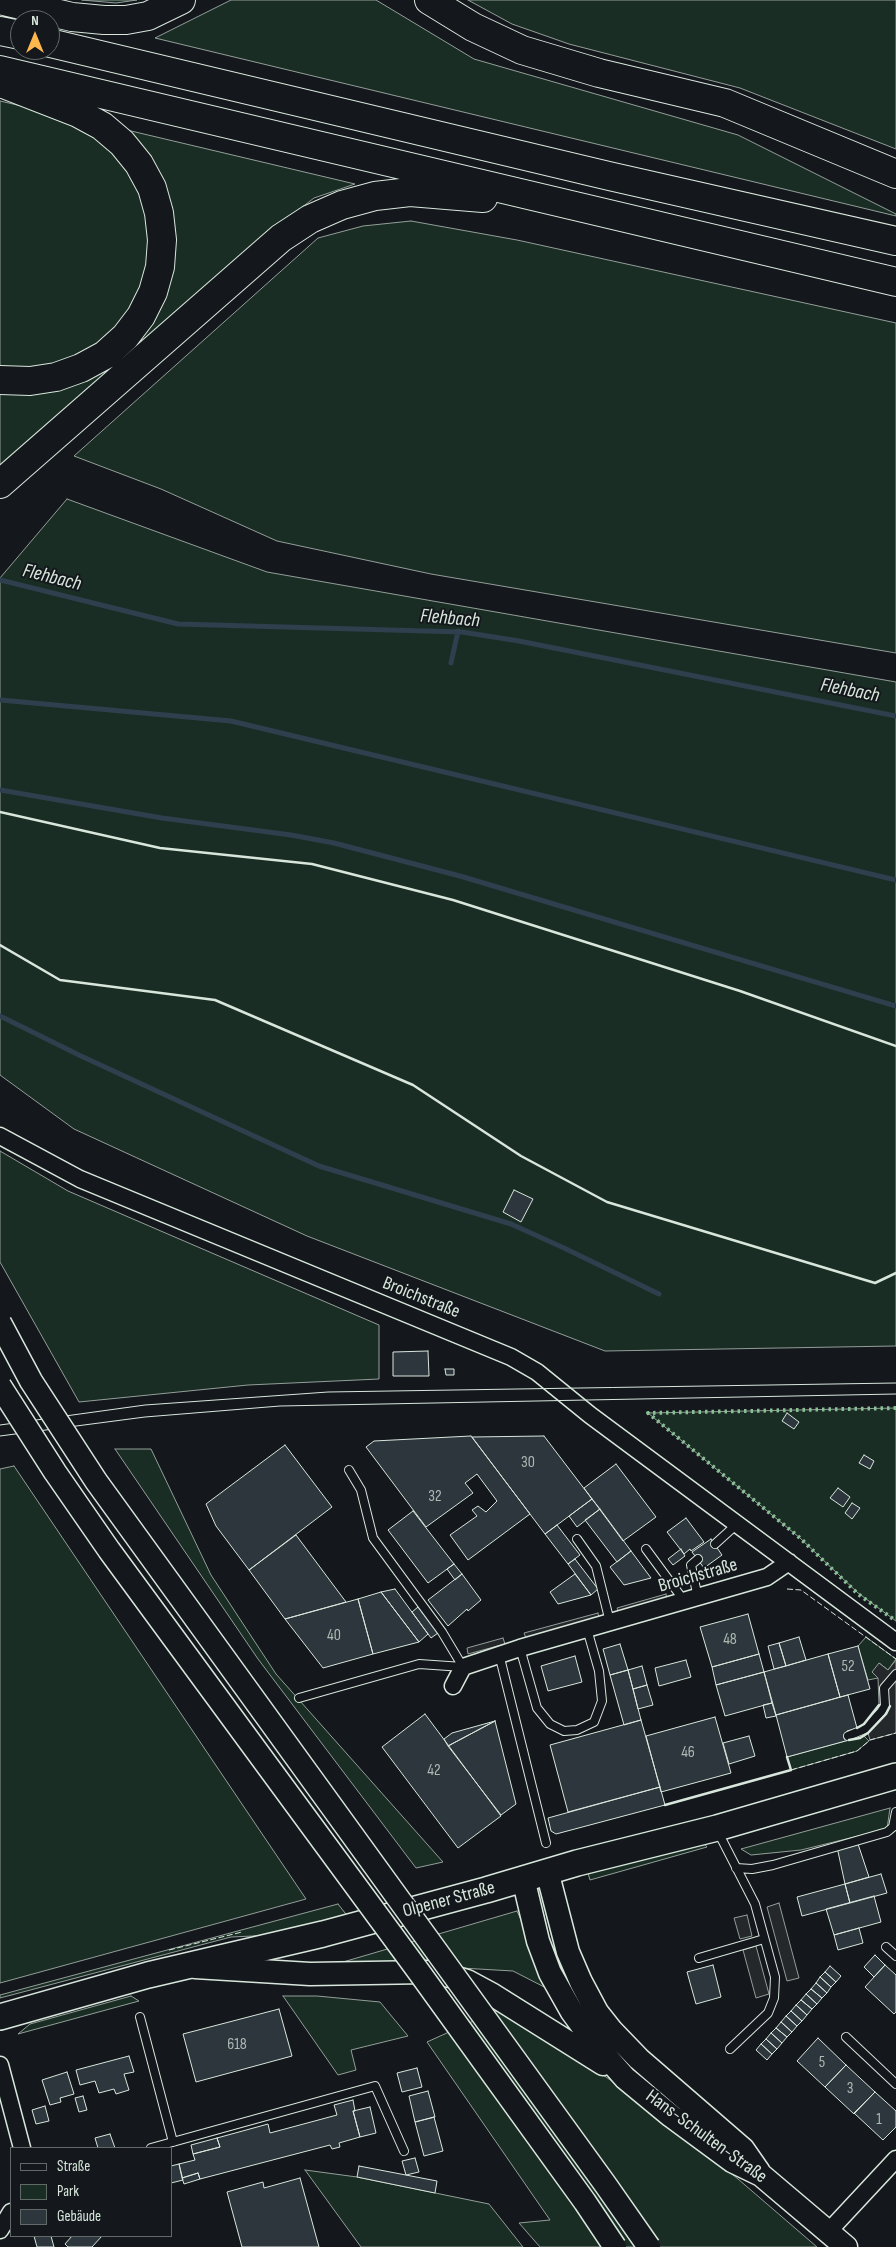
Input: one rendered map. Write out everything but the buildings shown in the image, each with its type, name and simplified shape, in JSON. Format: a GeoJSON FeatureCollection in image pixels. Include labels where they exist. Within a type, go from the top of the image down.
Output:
{"type":"FeatureCollection","features":[{"type":"Feature","properties":{"kind":"highway"},"geometry":{"type":"LineString","coordinates":[[0,0],[72,17],[126,20],[148,16],[181,0]]}},
{"type":"Feature","properties":{"kind":"highway"},"geometry":{"type":"LineString","coordinates":[[429,0],[473,27],[522,50],[599,73],[725,103],[896,174]]}},
{"type":"Feature","properties":{"kind":"highway"},"geometry":{"type":"LineString","coordinates":[[60,45],[609,176],[896,241]]}},
{"type":"Feature","properties":{"kind":"highway"},"geometry":{"type":"LineString","coordinates":[[0,70],[896,282]]}},
{"type":"Feature","properties":{"kind":"highway"},"geometry":{"type":"LineString","coordinates":[[0,83],[78,114],[102,126],[122,143],[139,164],[152,188],[159,213],[162,240],[160,266],[153,292],[145,308],[125,337],[105,355],[81,368],[56,377],[30,381],[0,380]]}},
{"type":"Feature","properties":{"kind":"highway"},"geometry":{"type":"LineString","coordinates":[[0,484],[281,238],[310,219],[342,205],[375,196],[410,192],[564,204]]}},
{"type":"Feature","properties":{"kind":"main road"},"geometry":{"type":"LineString","coordinates":[[0,1323],[31,1381],[96,1481],[571,2135],[649,2247]]}},
{"type":"Feature","properties":{"kind":"main road"},"geometry":{"type":"LineString","coordinates":[[0,1386],[55,1472],[109,1550],[419,1972],[585,2202],[615,2247]]}},
{"type":"Feature","properties":{"kind":"main road","name":"Olpener Straße"},"geometry":{"type":"LineString","coordinates":[[0,2017],[182,1966],[323,1934],[547,1871],[717,1828],[896,1776]]}},
{"type":"Feature","properties":{"kind":"main road"},"geometry":{"type":"LineString","coordinates":[[547,1871],[568,1952],[597,2012],[639,2059],[742,2149],[760,2175]]}},
{"type":"Feature","properties":{"kind":"main road","name":"Hans-Schulten-Straße"},"geometry":{"type":"LineString","coordinates":[[523,1878],[538,1942],[557,1986],[587,2035],[626,2078],[671,2116],[732,2160],[760,2175],[846,2247]]}},
{"type":"Feature","properties":{"kind":"main road"},"geometry":{"type":"LineString","coordinates":[[182,1966],[310,1974],[427,1972],[450,1976],[467,1981],[493,1995],[626,2078]]}},
{"type":"Feature","properties":{"kind":"street","name":"Broichstraße"},"geometry":{"type":"LineString","coordinates":[[0,1136],[80,1180],[511,1357],[536,1372],[590,1415],[896,1642]]}},
{"type":"Feature","properties":{"kind":"street","name":"Broichstraße"},"geometry":{"type":"LineString","coordinates":[[463,1666],[767,1577],[789,1562]]}},
{"type":"Feature","properties":{"kind":"street"},"geometry":{"type":"LineString","coordinates":[[453,1686],[463,1666]]}},
{"type":"Feature","properties":{"kind":"street"},"geometry":{"type":"LineString","coordinates":[[0,2065],[22,2147]]}},
{"type":"Feature","properties":{"kind":"street"},"geometry":{"type":"LineString","coordinates":[[828,2232],[896,2160]]}},
{"type":"Feature","properties":{"kind":"lane"},"geometry":{"type":"LineString","coordinates":[[349,1470],[361,1490],[373,1538],[442,1632],[463,1666]]}},
{"type":"Feature","properties":{"kind":"lane"},"geometry":{"type":"LineString","coordinates":[[715,1544],[738,1524]]}},
{"type":"Feature","properties":{"kind":"lane"},"geometry":{"type":"LineString","coordinates":[[577,1539],[596,1566],[610,1622]]}},
{"type":"Feature","properties":{"kind":"lane"},"geometry":{"type":"LineString","coordinates":[[646,1549],[691,1600]]}},
{"type":"Feature","properties":{"kind":"lane"},"geometry":{"type":"LineString","coordinates":[[691,1600],[691,1565],[698,1560]]}},
{"type":"Feature","properties":{"kind":"lane"},"geometry":{"type":"LineString","coordinates":[[520,1648],[537,1708],[550,1724],[564,1731],[577,1730],[594,1722],[602,1701],[599,1671],[587,1629]]}},
{"type":"Feature","properties":{"kind":"lane"},"geometry":{"type":"LineString","coordinates":[[499,1654],[546,1843]]}},
{"type":"Feature","properties":{"kind":"lane"},"geometry":{"type":"LineString","coordinates":[[299,1698],[419,1664],[463,1666]]}},
{"type":"Feature","properties":{"kind":"lane"},"geometry":{"type":"LineString","coordinates":[[848,1736],[865,1729],[882,1712],[885,1706],[884,1688],[896,1674]]}},
{"type":"Feature","properties":{"kind":"lane"},"geometry":{"type":"LineString","coordinates":[[736,1868],[752,1869],[773,1865],[887,1832],[893,1826],[896,1812]]}},
{"type":"Feature","properties":{"kind":"lane"},"geometry":{"type":"LineString","coordinates":[[717,1828],[755,1904],[775,1977],[774,1998],[768,2013],[730,2049]]}},
{"type":"Feature","properties":{"kind":"lane"},"geometry":{"type":"LineString","coordinates":[[699,1958],[764,1939]]}},
{"type":"Feature","properties":{"kind":"lane"},"geometry":{"type":"LineString","coordinates":[[886,1947],[896,1956]]}},
{"type":"Feature","properties":{"kind":"lane"},"geometry":{"type":"LineString","coordinates":[[140,2017],[173,2142]]}},
{"type":"Feature","properties":{"kind":"lane"},"geometry":{"type":"LineString","coordinates":[[846,2037],[896,2084]]}},
{"type":"Feature","properties":{"kind":"lane"},"geometry":{"type":"LineString","coordinates":[[155,2147],[376,2086],[404,2151]]}},
{"type":"Feature","properties":{"kind":"green space"},"geometry":{"type":"Polygon","coordinates":[[[82,0],[137,0],[116,3],[82,0]]]}},
{"type":"Feature","properties":{"kind":"green space"},"geometry":{"type":"Polygon","coordinates":[[[231,0],[376,0],[474,59],[738,135],[896,214],[896,216],[155,38],[231,0]]]}},
{"type":"Feature","properties":{"kind":"green space"},"geometry":{"type":"Polygon","coordinates":[[[468,0],[896,0],[896,149],[740,88],[569,44],[512,24],[468,0]]]}},
{"type":"Feature","properties":{"kind":"green space"},"geometry":{"type":"Polygon","coordinates":[[[0,101],[56,114],[87,129],[120,156],[148,209],[149,275],[118,331],[67,364],[0,370],[0,101]]]}},
{"type":"Feature","properties":{"kind":"green space"},"geometry":{"type":"Polygon","coordinates":[[[110,126],[355,184],[314,198],[275,228],[0,468],[0,390],[75,383],[170,254],[110,126]]]}},
{"type":"Feature","properties":{"kind":"green space"},"geometry":{"type":"Polygon","coordinates":[[[411,221],[517,240],[896,323],[896,653],[431,574],[277,541],[161,489],[74,456],[318,238],[363,226],[411,221]]]}},
{"type":"Feature","properties":{"kind":"green space"},"geometry":{"type":"Polygon","coordinates":[[[67,499],[267,572],[896,682],[896,1346],[605,1351],[307,1236],[74,1129],[0,1075],[0,578],[67,499]]]}},
{"type":"Feature","properties":{"kind":"green space"},"geometry":{"type":"Polygon","coordinates":[[[0,1151],[68,1191],[379,1325],[379,1379],[248,1385],[79,1402],[0,1262],[0,1151]]]}},
{"type":"Feature","properties":{"kind":"green space"},"geometry":{"type":"Polygon","coordinates":[[[896,1408],[896,1621],[858,1593],[800,1538],[648,1413],[896,1408]]]}},
{"type":"Feature","properties":{"kind":"green space"},"geometry":{"type":"Polygon","coordinates":[[[115,1449],[151,1449],[211,1575],[276,1674],[443,1862],[416,1868],[258,1659],[115,1449]]]}},
{"type":"Feature","properties":{"kind":"green space"},"geometry":{"type":"Polygon","coordinates":[[[14,1466],[306,1899],[0,1983],[0,1469],[14,1466]]]}},
{"type":"Feature","properties":{"kind":"green space"},"geometry":{"type":"Polygon","coordinates":[[[866,1637],[896,1659],[888,1670],[879,1663],[878,1678],[868,1680],[858,1646],[866,1637]]]}},
{"type":"Feature","properties":{"kind":"green space"},"geometry":{"type":"Polygon","coordinates":[[[864,1736],[869,1741],[857,1751],[791,1770],[787,1757],[864,1736]]]}},
{"type":"Feature","properties":{"kind":"green space"},"geometry":{"type":"Polygon","coordinates":[[[890,1808],[887,1829],[801,1850],[751,1855],[741,1849],[890,1808]]]}},
{"type":"Feature","properties":{"kind":"green space"},"geometry":{"type":"Polygon","coordinates":[[[702,1841],[707,1847],[590,1880],[588,1873],[702,1841]]]}},
{"type":"Feature","properties":{"kind":"green space"},"geometry":{"type":"Polygon","coordinates":[[[338,1904],[349,1918],[276,1935],[231,1937],[0,1998],[0,1995],[338,1904]]]}},
{"type":"Feature","properties":{"kind":"green space"},"geometry":{"type":"Polygon","coordinates":[[[517,1911],[554,1992],[513,1971],[375,1963],[326,1967],[517,1911]]]}},
{"type":"Feature","properties":{"kind":"green space"},"geometry":{"type":"Polygon","coordinates":[[[131,1996],[139,2001],[18,2034],[30,2024],[131,1996]]]}},
{"type":"Feature","properties":{"kind":"green space"},"geometry":{"type":"Polygon","coordinates":[[[283,1996],[317,1996],[380,2002],[408,2036],[351,2050],[356,2070],[338,2075],[283,1996]]]}},
{"type":"Feature","properties":{"kind":"green space"},"geometry":{"type":"Polygon","coordinates":[[[502,2008],[615,2083],[738,2179],[817,2247],[540,2247],[519,2223],[550,2220],[427,2042],[502,2008]]]}},
{"type":"Feature","properties":{"kind":"green space"},"geometry":{"type":"Polygon","coordinates":[[[305,2170],[357,2177],[489,2204],[523,2247],[361,2247],[305,2170]]]}},
{"type":"Feature","properties":{"kind":"shaded area"},"geometry":{"type":"Polygon","coordinates":[[[666,1594],[667,1599],[619,1613],[617,1608],[666,1594]]]}},
{"type":"Feature","properties":{"kind":"shaded area"},"geometry":{"type":"Polygon","coordinates":[[[598,1613],[599,1618],[526,1638],[524,1633],[598,1613]]]}},
{"type":"Feature","properties":{"kind":"shaded area"},"geometry":{"type":"Polygon","coordinates":[[[503,1638],[505,1644],[468,1654],[467,1648],[503,1638]]]}},
{"type":"Feature","properties":{"kind":"shaded area"},"geometry":{"type":"Polygon","coordinates":[[[896,1660],[896,1733],[870,1740],[868,1733],[890,1707],[879,1705],[878,1678],[872,1672],[879,1663],[888,1670],[896,1660]]]}},
{"type":"Feature","properties":{"kind":"shaded area"},"geometry":{"type":"Polygon","coordinates":[[[779,1903],[799,1978],[787,1981],[767,1907],[779,1903]]]}},
{"type":"Feature","properties":{"kind":"shaded area"},"geometry":{"type":"Polygon","coordinates":[[[747,1915],[752,1936],[740,1939],[734,1918],[747,1915]]]}},
{"type":"Feature","properties":{"kind":"shaded area"},"geometry":{"type":"Polygon","coordinates":[[[756,1946],[769,1994],[756,1998],[743,1950],[756,1946]]]}},
{"type":"Feature","properties":{"kind":"waterway","name":"Flehbach"},"geometry":{"type":"LineString","coordinates":[[0,580],[178,624],[462,632],[519,641],[896,716]]}},
{"type":"Feature","properties":{"kind":"waterway"},"geometry":{"type":"LineString","coordinates":[[451,663],[458,631]]}},
{"type":"Feature","properties":{"kind":"waterway"},"geometry":{"type":"LineString","coordinates":[[0,700],[231,721],[896,880]]}},
{"type":"Feature","properties":{"kind":"waterway"},"geometry":{"type":"LineString","coordinates":[[0,790],[162,818],[291,835],[334,843],[460,876],[896,1006]]}},
{"type":"Feature","properties":{"kind":"waterway"},"geometry":{"type":"LineString","coordinates":[[0,1016],[81,1056],[319,1166],[511,1224],[659,1294]]}},
{"type":"Feature","properties":{"kind":"tram line"},"geometry":{"type":"LineString","coordinates":[[0,1425],[145,1405],[328,1392],[896,1383]]}},
{"type":"Feature","properties":{"kind":"tram line"},"geometry":{"type":"LineString","coordinates":[[0,1436],[145,1417],[280,1406],[896,1394]]}},
{"type":"Feature","properties":{"kind":"hedge"},"geometry":{"type":"LineString","coordinates":[[896,1408],[648,1413],[800,1538],[858,1594],[896,1621]]}},
{"type":"Feature","properties":{"kind":"fence"},"geometry":{"type":"LineString","coordinates":[[787,1589],[801,1590],[896,1659]]}},
{"type":"Feature","properties":{"kind":"fence"},"geometry":{"type":"LineString","coordinates":[[791,1770],[857,1751],[870,1740],[896,1733]]}},
{"type":"Feature","properties":{"kind":"fence"},"geometry":{"type":"LineString","coordinates":[[169,1950],[242,1932]]}},
{"type":"Feature","properties":{"kind":"wall"},"geometry":{"type":"LineString","coordinates":[[0,812],[160,848],[312,864],[453,900],[740,991],[896,1046]]}},
{"type":"Feature","properties":{"kind":"wall"},"geometry":{"type":"LineString","coordinates":[[0,945],[60,980],[215,1000],[413,1085],[521,1156],[607,1202],[875,1283],[896,1273]]}},
{"type":"Feature","properties":{"kind":"wall"},"geometry":{"type":"LineString","coordinates":[[857,1728],[864,1724],[879,1705]]}},
{"type":"Feature","properties":{"kind":"wall"},"geometry":{"type":"LineString","coordinates":[[849,1740],[860,1738],[868,1733],[886,1714],[890,1706]]}},
{"type":"Feature","properties":{"kind":"wall"},"geometry":{"type":"LineString","coordinates":[[665,1805],[791,1770],[787,1757]]}}]}
